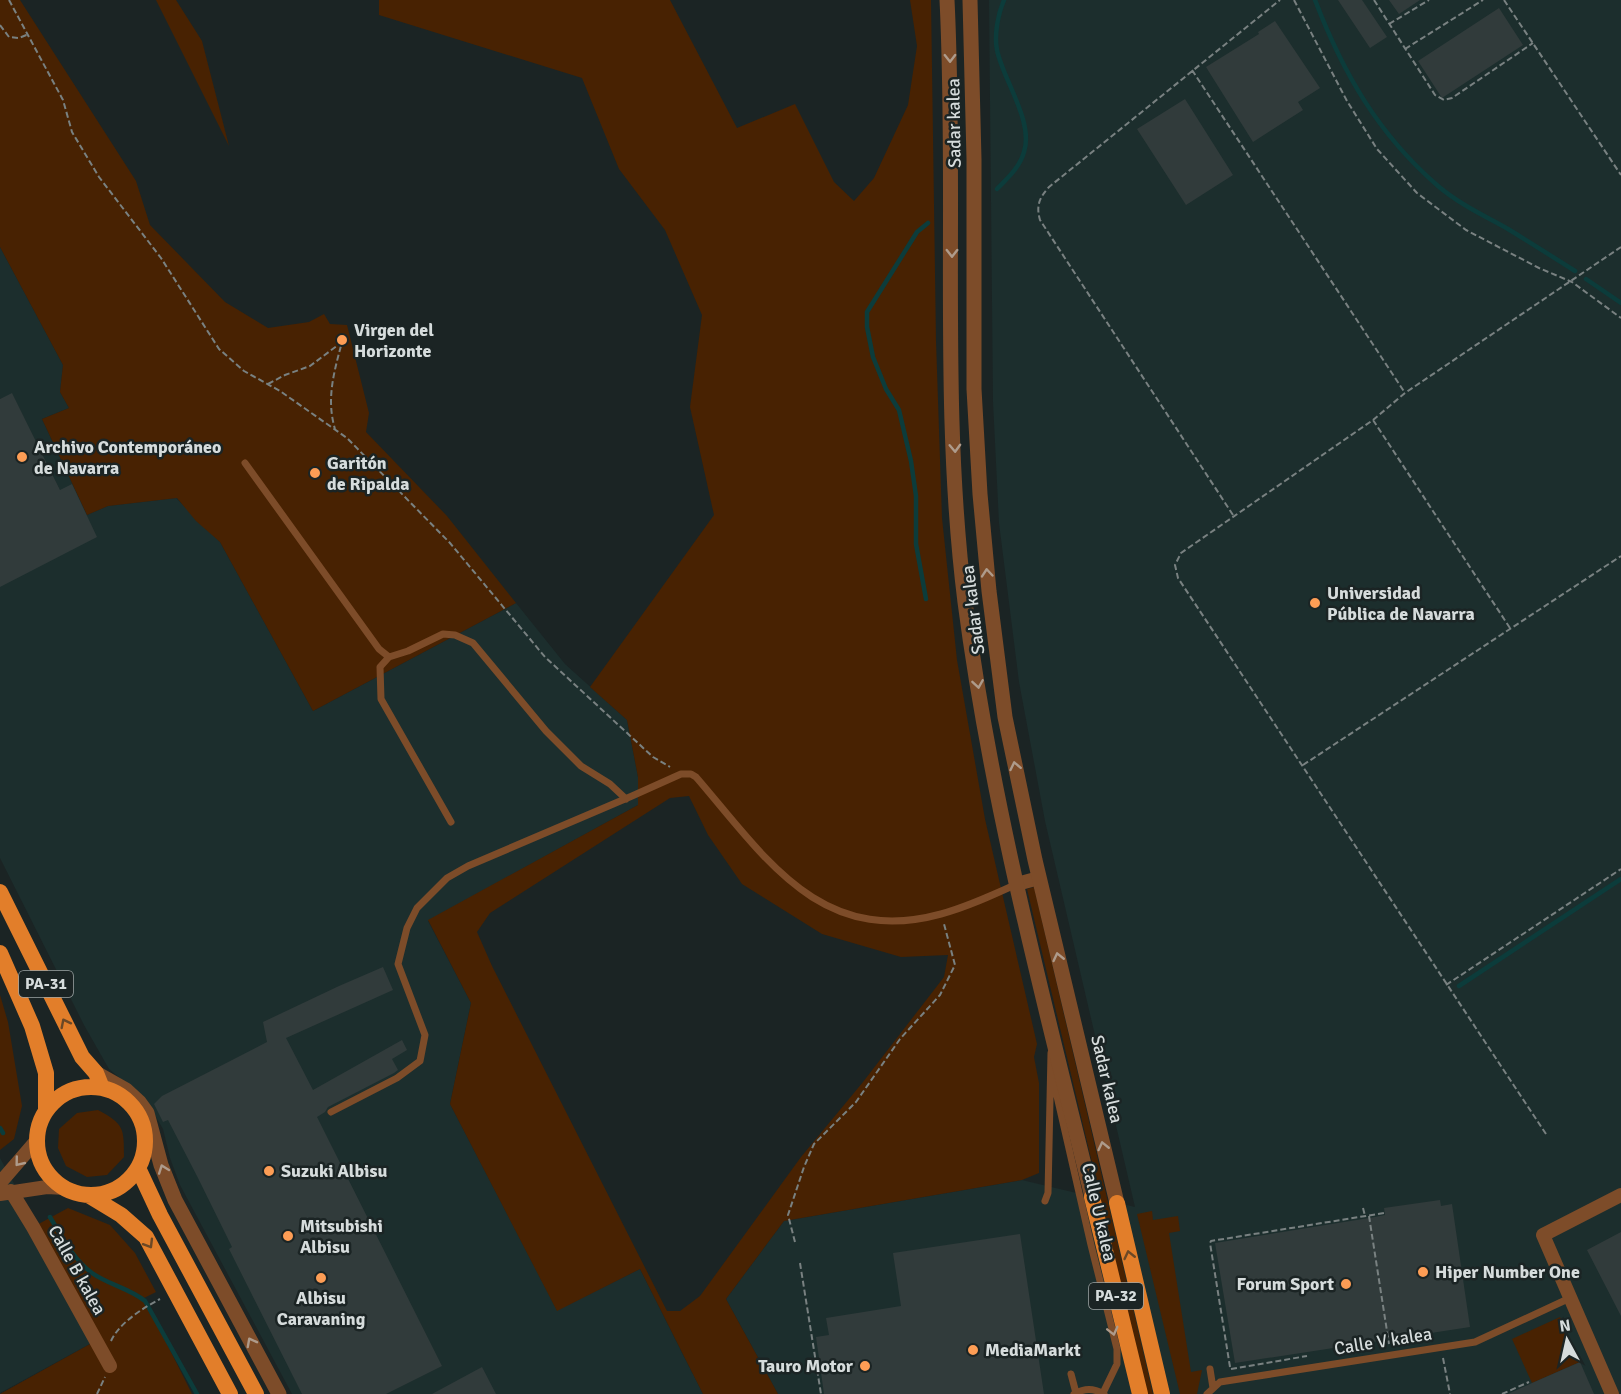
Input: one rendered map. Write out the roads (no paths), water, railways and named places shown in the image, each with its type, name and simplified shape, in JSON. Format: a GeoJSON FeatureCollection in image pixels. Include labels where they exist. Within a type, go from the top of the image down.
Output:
{"type":"FeatureCollection","features":[{"type":"Feature","properties":{"kind":"highway","name":"PA-31"},"geometry":{"type":"LineString","coordinates":[[0,892],[82,1056],[99,1080],[132,1105],[141,1119],[145,1136],[145,1152],[138,1168]]}},
{"type":"Feature","properties":{"kind":"highway","name":"PA-31"},"geometry":{"type":"LineString","coordinates":[[0,953],[32,1026],[46,1073],[46,1111],[39,1125],[37,1140]]}},
{"type":"Feature","properties":{"kind":"highway"},"geometry":{"type":"LineString","coordinates":[[46,1111],[57,1099],[99,1080]]}},
{"type":"Feature","properties":{"kind":"highway"},"geometry":{"type":"LineString","coordinates":[[37,1140],[44,1169],[56,1182],[70,1192],[88,1196],[122,1215],[146,1237],[230,1394]]}},
{"type":"Feature","properties":{"kind":"highway"},"geometry":{"type":"LineString","coordinates":[[88,1196],[117,1189],[129,1180],[138,1168],[160,1215],[256,1394]]}},
{"type":"Feature","properties":{"kind":"highway","name":"PA-32"},"geometry":{"type":"LineString","coordinates":[[1092,1197],[1140,1394]]}},
{"type":"Feature","properties":{"kind":"highway","name":"PA-32"},"geometry":{"type":"LineString","coordinates":[[1117,1203],[1162,1394]]}},
{"type":"Feature","properties":{"kind":"street","name":"Sadar kalea"},"geometry":{"type":"LineString","coordinates":[[947,0],[951,162],[952,397],[956,489],[965,600],[984,729],[1017,884],[1092,1197]]}},
{"type":"Feature","properties":{"kind":"street","name":"Sadar kalea"},"geometry":{"type":"LineString","coordinates":[[970,0],[974,171],[974,388],[980,494],[989,591],[1005,717],[1039,878],[1117,1203]]}},
{"type":"Feature","properties":{"kind":"street"},"geometry":{"type":"LineString","coordinates":[[1017,884],[1039,878]]}},
{"type":"Feature","properties":{"kind":"street"},"geometry":{"type":"LineString","coordinates":[[99,1080],[126,1090],[147,1113],[161,1165],[175,1200],[279,1394]]}},
{"type":"Feature","properties":{"kind":"street"},"geometry":{"type":"LineString","coordinates":[[4,1189],[37,1140]]}},
{"type":"Feature","properties":{"kind":"street"},"geometry":{"type":"LineString","coordinates":[[4,1189],[65,1188]]}},
{"type":"Feature","properties":{"kind":"street","name":"Calle B kalea"},"geometry":{"type":"LineString","coordinates":[[4,1189],[33,1227],[107,1362]]}},
{"type":"Feature","properties":{"kind":"street"},"geometry":{"type":"LineString","coordinates":[[1612,1394],[1543,1235],[1621,1195]]}},
{"type":"Feature","properties":{"kind":"lane"},"geometry":{"type":"LineString","coordinates":[[245,464],[379,649],[389,657]]}},
{"type":"Feature","properties":{"kind":"lane"},"geometry":{"type":"LineString","coordinates":[[451,822],[381,699],[380,667],[389,657],[408,651],[442,634],[455,635],[472,643],[546,731],[581,766],[610,784],[626,799]]}},
{"type":"Feature","properties":{"kind":"lane"},"geometry":{"type":"LineString","coordinates":[[331,1112],[397,1078],[420,1061],[425,1035],[398,963],[407,928],[417,908],[432,891],[447,878],[468,866],[681,774],[691,774],[696,777],[781,874],[810,898],[850,916],[876,922],[907,921],[940,915],[1017,884]]}},
{"type":"Feature","properties":{"kind":"lane","name":"Calle U kalea"},"geometry":{"type":"LineString","coordinates":[[1045,1201],[1048,1193],[1052,1033]]}},
{"type":"Feature","properties":{"kind":"lane","name":"Calle U kalea"},"geometry":{"type":"LineString","coordinates":[[1051,1070],[1091,1245],[1118,1349],[1117,1364],[1104,1394]]}},
{"type":"Feature","properties":{"kind":"lane","name":"Calle V kalea"},"geometry":{"type":"LineString","coordinates":[[1210,1391],[1220,1382],[1475,1342],[1570,1298]]}},
{"type":"Feature","properties":{"kind":"lane","name":"Calle V kalea"},"geometry":{"type":"LineString","coordinates":[[1210,1369],[1210,1391]]}},
{"type":"Feature","properties":{"kind":"lane"},"geometry":{"type":"LineString","coordinates":[[1071,1374],[1075,1393],[1084,1389],[1094,1389],[1104,1394]]}},
{"type":"Feature","properties":{"kind":"waterway"},"geometry":{"type":"LineString","coordinates":[[997,189],[1020,163],[1026,140],[1021,114],[997,50],[997,25],[1004,0]]}},
{"type":"Feature","properties":{"kind":"waterway"},"geometry":{"type":"LineString","coordinates":[[1315,0],[1338,53],[1364,101],[1397,145],[1417,166],[1455,198],[1575,271]]}},
{"type":"Feature","properties":{"kind":"waterway"},"geometry":{"type":"LineString","coordinates":[[926,599],[916,544],[916,496],[911,461],[899,410],[886,389],[873,357],[867,327],[867,312],[917,232],[928,223]]}},
{"type":"Feature","properties":{"kind":"waterway"},"geometry":{"type":"LineString","coordinates":[[1586,279],[1621,303]]}},
{"type":"Feature","properties":{"kind":"waterway"},"geometry":{"type":"LineString","coordinates":[[1459,986],[1621,879]]}},
{"type":"Feature","properties":{"kind":"waterway"},"geometry":{"type":"LineString","coordinates":[[0,1128],[3,1133]]}},
{"type":"Feature","properties":{"kind":"waterway"},"geometry":{"type":"LineString","coordinates":[[50,1217],[68,1247],[85,1267],[145,1301],[197,1394]]}},
{"type":"Feature","properties":{"kind":"place","name":"Virgen del Horizonte"},"geometry":{"type":"Point","coordinates":[342,340]}},
{"type":"Feature","properties":{"kind":"place","name":"Archivo Contemporáneo de Navarra"},"geometry":{"type":"Point","coordinates":[22,457]}},
{"type":"Feature","properties":{"kind":"place","name":"Garitón de Ripalda"},"geometry":{"type":"Point","coordinates":[315,473]}},
{"type":"Feature","properties":{"kind":"place","name":"Universidad Pública de Navarra"},"geometry":{"type":"Point","coordinates":[1315,603]}},
{"type":"Feature","properties":{"kind":"place","name":"Suzuki Albisu"},"geometry":{"type":"Point","coordinates":[269,1171]}},
{"type":"Feature","properties":{"kind":"place","name":"Mitsubishi Albisu"},"geometry":{"type":"Point","coordinates":[288,1236]}},
{"type":"Feature","properties":{"kind":"place","name":"Hiper Number One"},"geometry":{"type":"Point","coordinates":[1423,1272]}},
{"type":"Feature","properties":{"kind":"place","name":"Albisu Caravaning"},"geometry":{"type":"Point","coordinates":[321,1278]}},
{"type":"Feature","properties":{"kind":"place","name":"Forum Sport"},"geometry":{"type":"Point","coordinates":[1346,1284]}},
{"type":"Feature","properties":{"kind":"place","name":"MediaMarkt"},"geometry":{"type":"Point","coordinates":[973,1350]}},
{"type":"Feature","properties":{"kind":"place","name":"Tauro Motor"},"geometry":{"type":"Point","coordinates":[865,1366]}}]}
